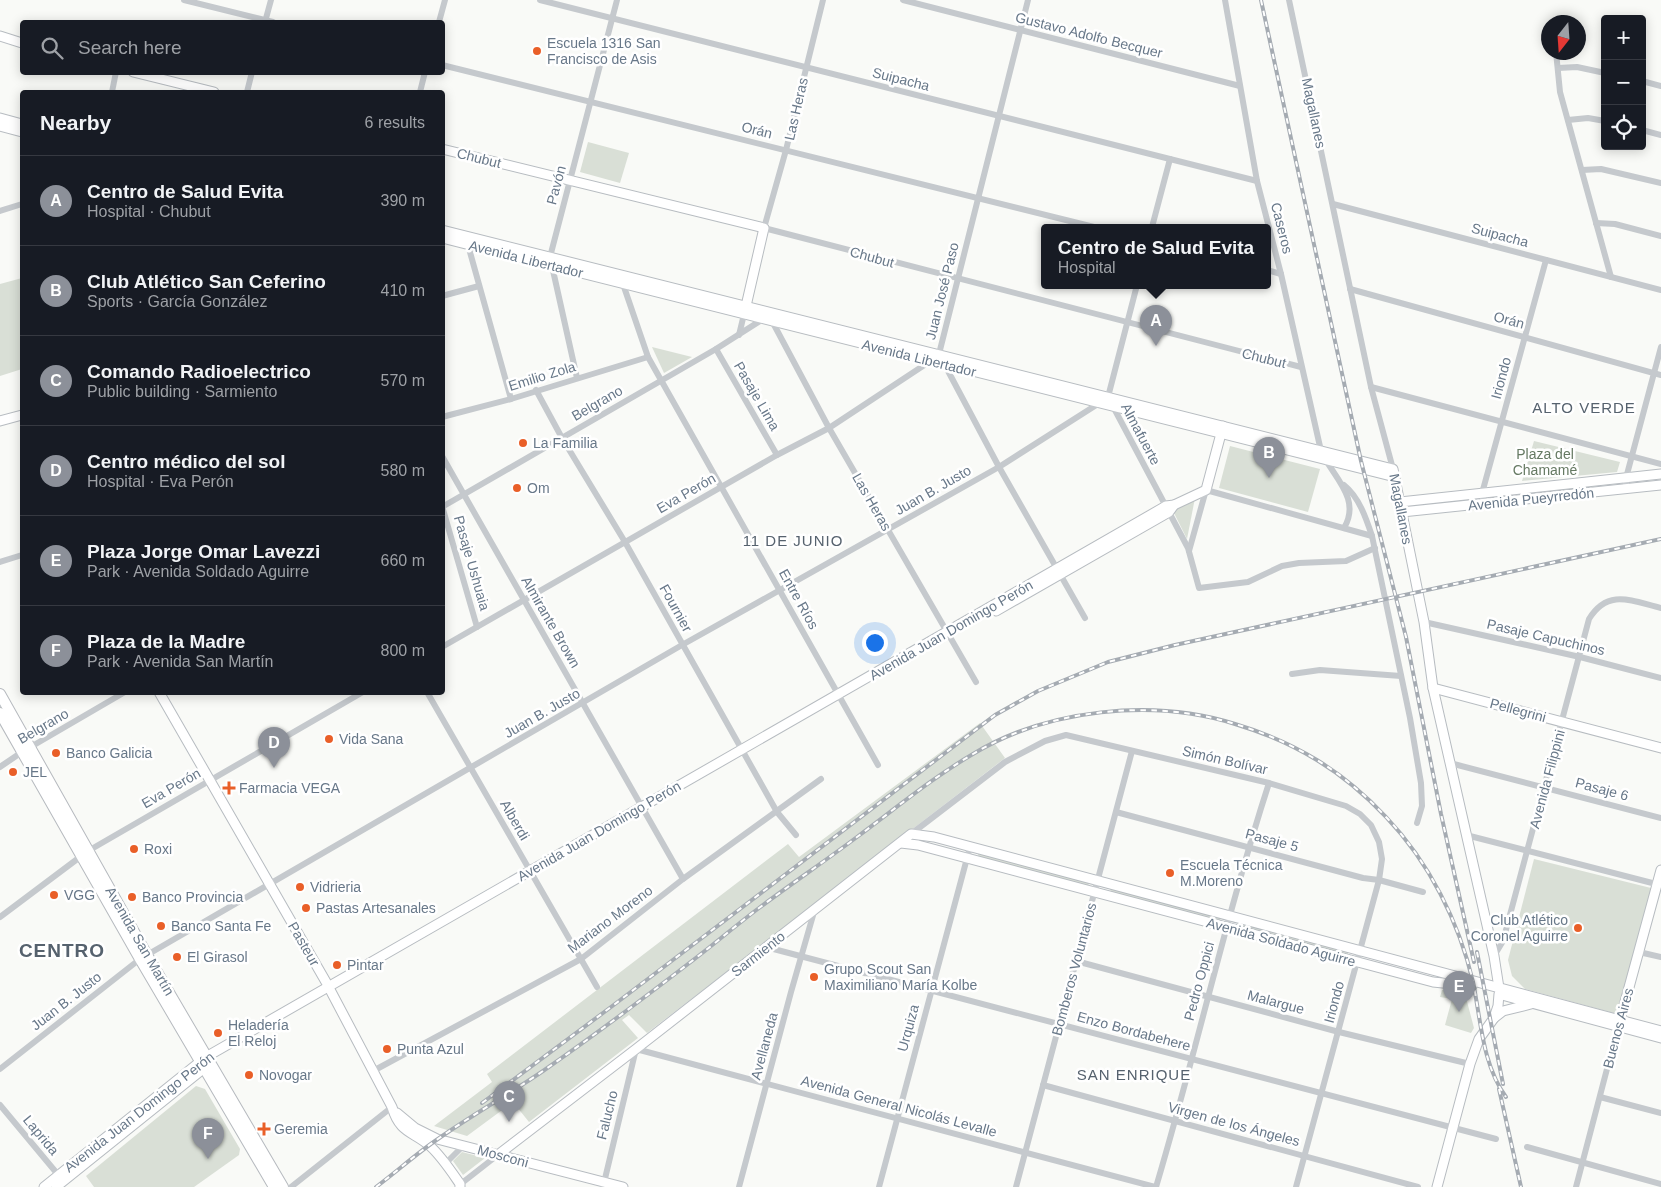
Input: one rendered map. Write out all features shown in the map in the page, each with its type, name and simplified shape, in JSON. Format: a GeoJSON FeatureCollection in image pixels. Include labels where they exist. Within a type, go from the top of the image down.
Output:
{"type":"FeatureCollection","features":[{"type":"Feature","properties":{"kind":"main road"},"geometry":{"type":"LineString","coordinates":[[0,36],[20,42]]}},
{"type":"Feature","properties":{"kind":"main road"},"geometry":{"type":"LineString","coordinates":[[146,75],[206,90]]}},
{"type":"Feature","properties":{"kind":"main road"},"geometry":{"type":"LineString","coordinates":[[0,118],[20,123]]}},
{"type":"Feature","properties":{"kind":"main road"},"geometry":{"type":"LineString","coordinates":[[0,126],[20,131]]}},
{"type":"Feature","properties":{"kind":"main road","name":"Chubut"},"geometry":{"type":"LineString","coordinates":[[445,150],[764,228]]}},
{"type":"Feature","properties":{"kind":"main road","name":"Las Heras"},"geometry":{"type":"LineString","coordinates":[[745,310],[764,228]]}},
{"type":"Feature","properties":{"kind":"main road","name":"Avenida Libertador"},"geometry":{"type":"LineString","coordinates":[[445,231],[551,261],[745,310],[767,320],[1112,406],[1321,450],[1394,473]]}},
{"type":"Feature","properties":{"kind":"main road","name":"Avenida Libertador"},"geometry":{"type":"LineString","coordinates":[[445,239],[551,261],[623,284],[939,354],[1108,397],[1325,460],[1394,473]]}},
{"type":"Feature","properties":{"kind":"main road"},"geometry":{"type":"LineString","coordinates":[[0,421],[20,416]]}},
{"type":"Feature","properties":{"kind":"main road"},"geometry":{"type":"LineString","coordinates":[[1206,490],[1222,430]]}},
{"type":"Feature","properties":{"kind":"main road","name":"Magallanes"},"geometry":{"type":"LineString","coordinates":[[1394,473],[1424,622],[1433,688],[1494,956],[1499,991],[1498,1006],[1494,1018]]}},
{"type":"Feature","properties":{"kind":"main road","name":"Avenida Pueyrredón"},"geometry":{"type":"LineString","coordinates":[[1400,502],[1661,474]]}},
{"type":"Feature","properties":{"kind":"main road","name":"Avenida Pueyrredón"},"geometry":{"type":"LineString","coordinates":[[1402,512],[1661,485]]}},
{"type":"Feature","properties":{"kind":"main road","name":"Avenida Juan Domingo Perón"},"geometry":{"type":"LineString","coordinates":[[44,1187],[61,1178],[205,1063],[330,989],[743,752],[1170,508],[1206,490]]}},
{"type":"Feature","properties":{"kind":"main road","name":"Pellegrini"},"geometry":{"type":"LineString","coordinates":[[1433,688],[1661,748]]}},
{"type":"Feature","properties":{"kind":"main road","name":"Avenida San Martín"},"geometry":{"type":"LineString","coordinates":[[0,694],[26,750],[274,1187]]}},
{"type":"Feature","properties":{"kind":"main road","name":"Pasteur"},"geometry":{"type":"LineString","coordinates":[[161,695],[330,989],[374,1071],[396,1119],[407,1131],[429,1146],[445,1164],[459,1186]]}},
{"type":"Feature","properties":{"kind":"main road","name":"Avenida San Martín"},"geometry":{"type":"LineString","coordinates":[[0,713],[26,750]]}},
{"type":"Feature","properties":{"kind":"main road","name":"Sarmiento"},"geometry":{"type":"LineString","coordinates":[[498,1154],[814,912],[911,834]]}},
{"type":"Feature","properties":{"kind":"main road","name":"Avenida Soldado Aguirre"},"geometry":{"type":"LineString","coordinates":[[911,834],[970,847],[1360,950],[1619,1024],[1661,1038]]}},
{"type":"Feature","properties":{"kind":"main road","name":"Avenida Soldado Aguirre"},"geometry":{"type":"LineString","coordinates":[[901,843],[918,845],[1433,982],[1468,985],[1499,991],[1532,1004],[1619,1024],[1661,1031]]}},
{"type":"Feature","properties":{"kind":"main road","name":"Buenos Aires"},"geometry":{"type":"LineString","coordinates":[[1619,1024],[1659,885],[1661,870]]}},
{"type":"Feature","properties":{"kind":"main road"},"geometry":{"type":"LineString","coordinates":[[1437,1187],[1470,1064],[1479,1039],[1494,1018],[1503,1011],[1532,1004]]}},
{"type":"Feature","properties":{"kind":"main road","name":"Avenida San Martín"},"geometry":{"type":"LineString","coordinates":[[205,1063],[283,1187]]}},
{"type":"Feature","properties":{"kind":"main road","name":"Mosconi"},"geometry":{"type":"LineString","coordinates":[[392,1107],[415,1128],[432,1137],[603,1184],[623,1187]]}},
{"type":"Feature","properties":{"kind":"main road","name":"Avenida Juan Domingo Perón"},"geometry":{"type":"LineString","coordinates":[[56,1187],[61,1178]]}},
{"type":"Feature","properties":{"kind":"street"},"geometry":{"type":"LineString","coordinates":[[184,0],[258,20]]}},
{"type":"Feature","properties":{"kind":"street"},"geometry":{"type":"LineString","coordinates":[[266,20],[271,0]]}},
{"type":"Feature","properties":{"kind":"street"},"geometry":{"type":"LineString","coordinates":[[440,20],[445,0]]}},
{"type":"Feature","properties":{"kind":"street","name":"Suipacha"},"geometry":{"type":"LineString","coordinates":[[543,0],[805,68],[1257,181]]}},
{"type":"Feature","properties":{"kind":"street","name":"Pavón"},"geometry":{"type":"LineString","coordinates":[[577,378],[551,261],[617,0]]}},
{"type":"Feature","properties":{"kind":"street","name":"Las Heras"},"geometry":{"type":"LineString","coordinates":[[764,228],[786,150],[823,0]]}},
{"type":"Feature","properties":{"kind":"street","name":"Gustavo Adolfo Becquer"},"geometry":{"type":"LineString","coordinates":[[903,0],[1240,86]]}},
{"type":"Feature","properties":{"kind":"street","name":"Juan José Paso"},"geometry":{"type":"LineString","coordinates":[[1028,0],[939,354],[999,467],[1085,618]]}},
{"type":"Feature","properties":{"kind":"street","name":"Caseros"},"geometry":{"type":"LineString","coordinates":[[1225,0],[1257,181],[1268,224]]}},
{"type":"Feature","properties":{"kind":"street","name":"Magallanes"},"geometry":{"type":"LineString","coordinates":[[1289,0],[1371,386],[1394,473]]}},
{"type":"Feature","properties":{"kind":"street"},"geometry":{"type":"LineString","coordinates":[[1557,60],[1560,92],[1611,277]]}},
{"type":"Feature","properties":{"kind":"street","name":"Orán"},"geometry":{"type":"LineString","coordinates":[[445,66],[1082,224]]}},
{"type":"Feature","properties":{"kind":"street"},"geometry":{"type":"LineString","coordinates":[[1558,68],[1577,67],[1601,72]]}},
{"type":"Feature","properties":{"kind":"street"},"geometry":{"type":"LineString","coordinates":[[112,90],[115,75]]}},
{"type":"Feature","properties":{"kind":"street"},"geometry":{"type":"LineString","coordinates":[[248,90],[251,75]]}},
{"type":"Feature","properties":{"kind":"street"},"geometry":{"type":"LineString","coordinates":[[420,90],[424,75]]}},
{"type":"Feature","properties":{"kind":"street"},"geometry":{"type":"LineString","coordinates":[[1646,82],[1661,86]]}},
{"type":"Feature","properties":{"kind":"street"},"geometry":{"type":"LineString","coordinates":[[1568,120],[1588,118],[1601,120]]}},
{"type":"Feature","properties":{"kind":"street"},"geometry":{"type":"LineString","coordinates":[[1646,131],[1661,135]]}},
{"type":"Feature","properties":{"kind":"street"},"geometry":{"type":"LineString","coordinates":[[1153,224],[1170,159]]}},
{"type":"Feature","properties":{"kind":"street"},"geometry":{"type":"LineString","coordinates":[[1582,170],[1601,169],[1661,183]]}},
{"type":"Feature","properties":{"kind":"street","name":"Suipacha"},"geometry":{"type":"LineString","coordinates":[[1333,204],[1661,290]]}},
{"type":"Feature","properties":{"kind":"street"},"geometry":{"type":"LineString","coordinates":[[0,211],[20,205]]}},
{"type":"Feature","properties":{"kind":"street"},"geometry":{"type":"LineString","coordinates":[[1596,223],[1614,224],[1661,236]]}},
{"type":"Feature","properties":{"kind":"street","name":"Chubut"},"geometry":{"type":"LineString","coordinates":[[764,228],[1301,367]]}},
{"type":"Feature","properties":{"kind":"street","name":"Caseros"},"geometry":{"type":"LineString","coordinates":[[1271,235],[1321,450],[1325,460],[1343,484],[1352,492],[1367,520],[1375,548],[1421,783],[1422,806],[1417,823]]}},
{"type":"Feature","properties":{"kind":"street"},"geometry":{"type":"LineString","coordinates":[[468,245],[511,399]]}},
{"type":"Feature","properties":{"kind":"street","name":"Iriondo"},"geometry":{"type":"LineString","coordinates":[[1484,504],[1482,493],[1546,260]]}},
{"type":"Feature","properties":{"kind":"street"},"geometry":{"type":"LineString","coordinates":[[1271,271],[1281,274]]}},
{"type":"Feature","properties":{"kind":"street","name":"Entre Ríos"},"geometry":{"type":"LineString","coordinates":[[623,284],[648,358],[878,764]]}},
{"type":"Feature","properties":{"kind":"street"},"geometry":{"type":"LineString","coordinates":[[445,295],[480,286]]}},
{"type":"Feature","properties":{"kind":"street","name":"Almafuerte"},"geometry":{"type":"LineString","coordinates":[[1136,289],[1108,397],[1170,508],[1189,551],[1199,588],[1248,582],[1282,566],[1299,563],[1346,561],[1375,548]]}},
{"type":"Feature","properties":{"kind":"street","name":"Orán"},"geometry":{"type":"LineString","coordinates":[[1350,289],[1658,374]]}},
{"type":"Feature","properties":{"kind":"street","name":"Las Heras"},"geometry":{"type":"LineString","coordinates":[[739,335],[745,310]]}},
{"type":"Feature","properties":{"kind":"street","name":"Las Heras"},"geometry":{"type":"LineString","coordinates":[[767,320],[976,682]]}},
{"type":"Feature","properties":{"kind":"street","name":"Belgrano"},"geometry":{"type":"LineString","coordinates":[[445,506],[767,320]]}},
{"type":"Feature","properties":{"kind":"street"},"geometry":{"type":"LineString","coordinates":[[1626,489],[1626,478],[1658,374],[1661,346]]}},
{"type":"Feature","properties":{"kind":"street","name":"Pasaje Lima"},"geometry":{"type":"LineString","coordinates":[[716,349],[777,455]]}},
{"type":"Feature","properties":{"kind":"street","name":"Eva Perón"},"geometry":{"type":"LineString","coordinates":[[445,645],[777,455],[829,428],[939,354]]}},
{"type":"Feature","properties":{"kind":"street","name":"Emilio Zola"},"geometry":{"type":"LineString","coordinates":[[445,416],[511,399],[648,358]]}},
{"type":"Feature","properties":{"kind":"street"},"geometry":{"type":"LineString","coordinates":[[1371,386],[1661,464]]}},
{"type":"Feature","properties":{"kind":"street","name":"Fournier"},"geometry":{"type":"LineString","coordinates":[[536,390],[562,438],[625,542],[777,812],[796,835]]}},
{"type":"Feature","properties":{"kind":"street","name":"Juan B. Justo"},"geometry":{"type":"LineString","coordinates":[[0,1069],[144,957],[682,645],[999,467],[1108,397]]}},
{"type":"Feature","properties":{"kind":"street","name":"Almirante Brown"},"geometry":{"type":"LineString","coordinates":[[445,461],[683,879]]}},
{"type":"Feature","properties":{"kind":"street"},"geometry":{"type":"LineString","coordinates":[[1343,484],[1349,505],[1349,520],[1344,528]]}},
{"type":"Feature","properties":{"kind":"street"},"geometry":{"type":"LineString","coordinates":[[1189,551],[1206,490],[1372,536]]}},
{"type":"Feature","properties":{"kind":"street","name":"Pasaje Ushuaia"},"geometry":{"type":"LineString","coordinates":[[445,514],[477,627]]}},
{"type":"Feature","properties":{"kind":"street"},"geometry":{"type":"LineString","coordinates":[[0,562],[20,556]]}},
{"type":"Feature","properties":{"kind":"street","name":"Avenida Filippini"},"geometry":{"type":"LineString","coordinates":[[1494,956],[1503,941],[1589,619],[1602,603],[1612,599],[1624,599],[1661,608]]}},
{"type":"Feature","properties":{"kind":"street","name":"Pasaje Capuchinos"},"geometry":{"type":"LineString","coordinates":[[1424,622],[1580,657],[1661,678]]}},
{"type":"Feature","properties":{"kind":"street"},"geometry":{"type":"LineString","coordinates":[[1292,674],[1320,670],[1401,676]]}},
{"type":"Feature","properties":{"kind":"street","name":"Belgrano"},"geometry":{"type":"LineString","coordinates":[[0,768],[26,750],[120,695]]}},
{"type":"Feature","properties":{"kind":"street","name":"Eva Perón"},"geometry":{"type":"LineString","coordinates":[[1,915],[85,853],[358,695]]}},
{"type":"Feature","properties":{"kind":"street","name":"Alberdi"},"geometry":{"type":"LineString","coordinates":[[429,695],[597,987]]}},
{"type":"Feature","properties":{"kind":"street","name":"Simón Bolívar"},"geometry":{"type":"LineString","coordinates":[[1066,735],[1269,783],[1346,806],[1360,814],[1371,825]]}},
{"type":"Feature","properties":{"kind":"street","name":"Sarmiento"},"geometry":{"type":"LineString","coordinates":[[911,834],[1005,762],[1045,741],[1066,735]]}},
{"type":"Feature","properties":{"kind":"street","name":"Bomberos Voluntarios"},"geometry":{"type":"LineString","coordinates":[[1016,1187],[1132,751]]}},
{"type":"Feature","properties":{"kind":"street","name":"Pasaje 6"},"geometry":{"type":"LineString","coordinates":[[1450,763],[1661,818]]}},
{"type":"Feature","properties":{"kind":"street","name":"Mariano Moreno"},"geometry":{"type":"LineString","coordinates":[[374,1071],[581,959],[683,879],[821,779]]}},
{"type":"Feature","properties":{"kind":"street","name":"Pedro Oppici"},"geometry":{"type":"LineString","coordinates":[[1156,1187],[1176,1120],[1248,846],[1269,783]]}},
{"type":"Feature","properties":{"kind":"street","name":"Pasaje 5"},"geometry":{"type":"LineString","coordinates":[[1116,812],[1363,878],[1379,880],[1423,892]]}},
{"type":"Feature","properties":{"kind":"street","name":"Iriondo"},"geometry":{"type":"LineString","coordinates":[[1296,1187],[1379,880],[1382,859],[1379,842],[1371,825]]}},
{"type":"Feature","properties":{"kind":"street"},"geometry":{"type":"LineString","coordinates":[[1466,835],[1659,885]]}},
{"type":"Feature","properties":{"kind":"street","name":"Urquiza"},"geometry":{"type":"LineString","coordinates":[[879,1187],[970,847]]}},
{"type":"Feature","properties":{"kind":"street","name":"Avellaneda"},"geometry":{"type":"LineString","coordinates":[[739,1187],[800,957],[814,912]]}},
{"type":"Feature","properties":{"kind":"street","name":"Enzo Bordabehere"},"geometry":{"type":"LineString","coordinates":[[766,947],[1496,1139]]}},
{"type":"Feature","properties":{"kind":"street"},"geometry":{"type":"LineString","coordinates":[[1639,952],[1661,958]]}},
{"type":"Feature","properties":{"kind":"street","name":"Malargue"},"geometry":{"type":"LineString","coordinates":[[1076,961],[1339,1032],[1470,1064]]}},
{"type":"Feature","properties":{"kind":"street","name":"Buenos Aires"},"geometry":{"type":"LineString","coordinates":[[1576,1187],[1619,1024]]}},
{"type":"Feature","properties":{"kind":"street","name":"Avenida General Nicolás Levalle"},"geometry":{"type":"LineString","coordinates":[[636,1049],[1156,1187]]}},
{"type":"Feature","properties":{"kind":"street","name":"Falucho"},"geometry":{"type":"LineString","coordinates":[[603,1184],[636,1049]]}},
{"type":"Feature","properties":{"kind":"street","name":"Virgen de los Ángeles"},"geometry":{"type":"LineString","coordinates":[[1043,1085],[1418,1187]]}},
{"type":"Feature","properties":{"kind":"street"},"geometry":{"type":"LineString","coordinates":[[1600,1097],[1661,1113]]}},
{"type":"Feature","properties":{"kind":"street","name":"Laprida"},"geometry":{"type":"LineString","coordinates":[[0,1105],[61,1178]]}},
{"type":"Feature","properties":{"kind":"street"},"geometry":{"type":"LineString","coordinates":[[291,1187],[392,1107]]}},
{"type":"Feature","properties":{"kind":"street"},"geometry":{"type":"LineString","coordinates":[[445,1164],[464,1145]]}},
{"type":"Feature","properties":{"kind":"street"},"geometry":{"type":"LineString","coordinates":[[1527,1147],[1661,1184]]}},
{"type":"Feature","properties":{"kind":"street","name":"Sarmiento"},"geometry":{"type":"LineString","coordinates":[[459,1186],[498,1154]]}},
{"type":"Feature","properties":{"kind":"green space"},"geometry":{"type":"Polygon","coordinates":[[[588,142],[629,153],[620,183],[580,172],[588,142]]]}},
{"type":"Feature","properties":{"kind":"green space"},"geometry":{"type":"Polygon","coordinates":[[[20,279],[20,370],[0,376],[0,284],[20,279]]]}},
{"type":"Feature","properties":{"kind":"green space"},"geometry":{"type":"Polygon","coordinates":[[[652,347],[692,357],[664,373],[652,347]]]}},
{"type":"Feature","properties":{"kind":"green space","name":"Plaza del Chamamé"},"geometry":{"type":"Polygon","coordinates":[[[1534,441],[1620,462],[1617,472],[1522,481],[1534,441]]]}},
{"type":"Feature","properties":{"kind":"green space"},"geometry":{"type":"Polygon","coordinates":[[[1230,446],[1320,469],[1308,512],[1219,488],[1230,446]]]}},
{"type":"Feature","properties":{"kind":"green space"},"geometry":{"type":"Polygon","coordinates":[[[1195,498],[1187,539],[1174,513],[1195,498]]]}},
{"type":"Feature","properties":{"kind":"green space"},"geometry":{"type":"Polygon","coordinates":[[[980,723],[1005,758],[647,1033],[629,1015],[622,1020],[638,1038],[529,1122],[513,1102],[467,1136],[434,1126],[492,1082],[487,1074],[788,844],[799,857],[980,723]]]}},
{"type":"Feature","properties":{"kind":"green space"},"geometry":{"type":"Polygon","coordinates":[[[981,853],[1088,882],[1089,886],[979,858],[978,854],[981,853]]]}},
{"type":"Feature","properties":{"kind":"green space","name":"Club Atlético Coronel Aguirre"},"geometry":{"type":"Polygon","coordinates":[[[1534,859],[1651,888],[1617,1014],[1525,989],[1512,976],[1508,960],[1534,859]]]}},
{"type":"Feature","properties":{"kind":"green space"},"geometry":{"type":"Polygon","coordinates":[[[1110,888],[1221,918],[1218,921],[1111,893],[1110,888]]]}},
{"type":"Feature","properties":{"kind":"green space"},"geometry":{"type":"Polygon","coordinates":[[[1237,922],[1348,952],[1348,954],[1345,955],[1238,927],[1237,922]]]}},
{"type":"Feature","properties":{"kind":"green space"},"geometry":{"type":"Polygon","coordinates":[[[1442,990],[1464,990],[1474,1028],[1471,1033],[1445,1025],[1452,999],[1440,997],[1442,990]]]}},
{"type":"Feature","properties":{"kind":"green space"},"geometry":{"type":"Polygon","coordinates":[[[196,1086],[205,1089],[240,1149],[239,1155],[194,1187],[94,1187],[86,1176],[196,1086]]]}},
{"type":"Feature","properties":{"kind":"green space"},"geometry":{"type":"Polygon","coordinates":[[[462,1152],[485,1158],[463,1175],[453,1161],[462,1152]]]}},
{"type":"Feature","properties":{"kind":"railway"},"geometry":{"type":"LineString","coordinates":[[1261,0],[1361,461],[1406,637],[1441,814],[1474,962]]}},
{"type":"Feature","properties":{"kind":"railway"},"geometry":{"type":"LineString","coordinates":[[482,1103],[995,715],[1038,691],[1108,662],[1175,645],[1661,539]]}},
{"type":"Feature","properties":{"kind":"railway"},"geometry":{"type":"LineString","coordinates":[[376,1187],[435,1141],[543,1071],[598,1032],[759,908],[928,783],[958,763],[1002,739],[1034,727],[1067,718],[1101,712],[1170,711],[1203,716],[1257,731],[1298,749],[1317,760],[1335,772],[1370,801],[1416,853],[1451,915],[1460,937],[1473,982],[1487,1056],[1498,1084],[1506,1097]]}},
{"type":"Feature","properties":{"kind":"railway"},"geometry":{"type":"LineString","coordinates":[[1477,952],[1503,1084]]}},
{"type":"Feature","properties":{"kind":"railway"},"geometry":{"type":"LineString","coordinates":[[1499,1089],[1521,1187]]}},
{"type":"Feature","properties":{"kind":"place","name":"Escuela 1316 San Francisco de Asis"},"geometry":{"type":"Point","coordinates":[537,51]}},
{"type":"Feature","properties":{"kind":"place","name":"Centro de Salud Evita"},"geometry":{"type":"Point","coordinates":[1156,346]}},
{"type":"Feature","properties":{"kind":"place","name":"La Familia"},"geometry":{"type":"Point","coordinates":[523,443]}},
{"type":"Feature","properties":{"kind":"place","name":"Club Atlético San Ceferino"},"geometry":{"type":"Point","coordinates":[1269,478]}},
{"type":"Feature","properties":{"kind":"place","name":"Om"},"geometry":{"type":"Point","coordinates":[517,488]}},
{"type":"Feature","properties":{"kind":"place","name":"Vida Sana"},"geometry":{"type":"Point","coordinates":[329,739]}},
{"type":"Feature","properties":{"kind":"place","name":"Banco Galicia"},"geometry":{"type":"Point","coordinates":[56,753]}},
{"type":"Feature","properties":{"kind":"place","name":"Centro médico del sol"},"geometry":{"type":"Point","coordinates":[274,768]}},
{"type":"Feature","properties":{"kind":"place","name":"JEL"},"geometry":{"type":"Point","coordinates":[13,772]}},
{"type":"Feature","properties":{"kind":"place","name":"Farmacia VEGA"},"geometry":{"type":"Point","coordinates":[229,788]}},
{"type":"Feature","properties":{"kind":"place","name":"Roxi"},"geometry":{"type":"Point","coordinates":[134,849]}},
{"type":"Feature","properties":{"kind":"place","name":"Escuela Técnica M.Moreno"},"geometry":{"type":"Point","coordinates":[1170,873]}},
{"type":"Feature","properties":{"kind":"place","name":"Vidrieria"},"geometry":{"type":"Point","coordinates":[300,887]}},
{"type":"Feature","properties":{"kind":"place","name":"VGG"},"geometry":{"type":"Point","coordinates":[54,895]}},
{"type":"Feature","properties":{"kind":"place","name":"Banco Provincia"},"geometry":{"type":"Point","coordinates":[132,897]}},
{"type":"Feature","properties":{"kind":"place","name":"Pastas Artesanales"},"geometry":{"type":"Point","coordinates":[306,908]}},
{"type":"Feature","properties":{"kind":"place","name":"Banco Santa Fe"},"geometry":{"type":"Point","coordinates":[161,926]}},
{"type":"Feature","properties":{"kind":"place","name":"Club Atlético Coronel Aguirre"},"geometry":{"type":"Point","coordinates":[1578,928]}},
{"type":"Feature","properties":{"kind":"place","name":"El Girasol"},"geometry":{"type":"Point","coordinates":[177,957]}},
{"type":"Feature","properties":{"kind":"place","name":"Pintar"},"geometry":{"type":"Point","coordinates":[337,965]}},
{"type":"Feature","properties":{"kind":"place","name":"Grupo Scout San Maximiliano María Kolbe"},"geometry":{"type":"Point","coordinates":[814,977]}},
{"type":"Feature","properties":{"kind":"place","name":"Plaza Jorge Omar Lavezzi"},"geometry":{"type":"Point","coordinates":[1459,1012]}},
{"type":"Feature","properties":{"kind":"place","name":"Heladería El Reloj"},"geometry":{"type":"Point","coordinates":[218,1033]}},
{"type":"Feature","properties":{"kind":"place","name":"Punta Azul"},"geometry":{"type":"Point","coordinates":[387,1049]}},
{"type":"Feature","properties":{"kind":"place","name":"Novogar"},"geometry":{"type":"Point","coordinates":[249,1075]}},
{"type":"Feature","properties":{"kind":"place","name":"Comando Radioelectrico"},"geometry":{"type":"Point","coordinates":[509,1122]}},
{"type":"Feature","properties":{"kind":"place","name":"Geremia"},"geometry":{"type":"Point","coordinates":[264,1129]}},
{"type":"Feature","properties":{"kind":"place","name":"Plaza de la Madre"},"geometry":{"type":"Point","coordinates":[208,1159]}},
{"type":"Feature","properties":{"kind":"district","name":"ALTO VERDE"},"geometry":{"type":"Point","coordinates":[1584,407]}},
{"type":"Feature","properties":{"kind":"district","name":"11 DE JUNIO"},"geometry":{"type":"Point","coordinates":[793,540]}},
{"type":"Feature","properties":{"kind":"district","name":"CENTRO"},"geometry":{"type":"Point","coordinates":[62,950]}},
{"type":"Feature","properties":{"kind":"district","name":"SAN ENRIQUE"},"geometry":{"type":"Point","coordinates":[1134,1074]}}]}
